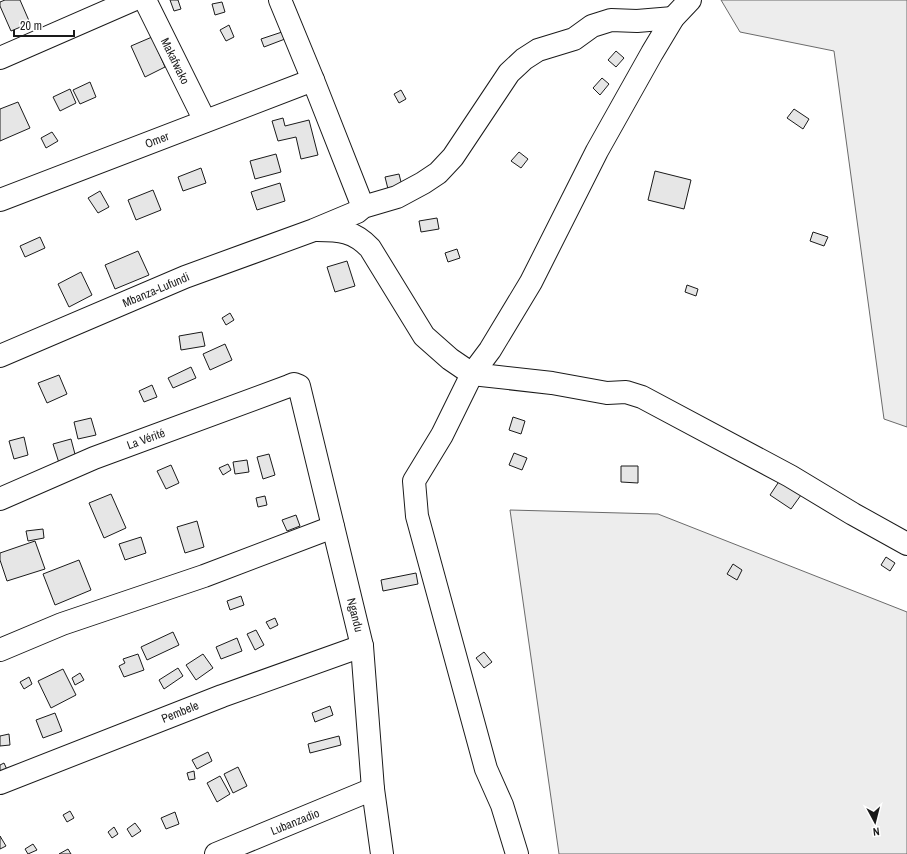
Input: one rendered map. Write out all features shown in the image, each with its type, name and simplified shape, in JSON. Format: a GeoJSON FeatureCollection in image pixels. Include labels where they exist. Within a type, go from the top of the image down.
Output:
{"type":"FeatureCollection","features":[{"type":"Feature","properties":{"kind":"street"},"geometry":{"type":"LineString","coordinates":[[0,58],[133,0]]}},
{"type":"Feature","properties":{"kind":"street","name":"Makafwako"},"geometry":{"type":"LineString","coordinates":[[145,0],[205,121]]}},
{"type":"Feature","properties":{"kind":"street"},"geometry":{"type":"LineString","coordinates":[[280,0],[363,207]]}},
{"type":"Feature","properties":{"kind":"street"},"geometry":{"type":"LineString","coordinates":[[517,854],[502,805],[486,769],[417,516],[414,480],[442,435],[472,374],[490,350],[531,282],[597,151],[673,18],[690,0]]}},
{"type":"Feature","properties":{"kind":"street","name":"Mbanza-Lufundi"},"geometry":{"type":"LineString","coordinates":[[0,356],[186,277],[314,230],[357,212],[363,207],[397,197],[423,183],[438,172],[453,157],[509,73],[524,59],[538,50],[574,38],[592,26],[612,20],[637,21],[673,18]]}},
{"type":"Feature","properties":{"kind":"street","name":"Omer"},"geometry":{"type":"LineString","coordinates":[[0,200],[313,80]]}},
{"type":"Feature","properties":{"kind":"street"},"geometry":{"type":"LineString","coordinates":[[314,230],[333,230],[361,238],[370,248],[424,336],[450,359],[472,374],[552,383],[607,393],[626,392],[642,397],[790,476],[907,544]]}},
{"type":"Feature","properties":{"kind":"street","name":"La Vérité"},"geometry":{"type":"LineString","coordinates":[[0,499],[94,458],[294,384]]}},
{"type":"Feature","properties":{"kind":"street","name":"Ngandu"},"geometry":{"type":"LineString","coordinates":[[294,384],[299,386],[302,390],[362,646],[373,789],[382,854]]}},
{"type":"Feature","properties":{"kind":"street"},"geometry":{"type":"LineString","coordinates":[[0,650],[62,624],[204,576],[333,527]]}},
{"type":"Feature","properties":{"kind":"street","name":"Pembele"},"geometry":{"type":"LineString","coordinates":[[0,784],[222,696],[362,646]]}},
{"type":"Feature","properties":{"kind":"street","name":"Lubanzadio"},"geometry":{"type":"LineString","coordinates":[[216,854],[373,789]]}},
{"type":"Feature","properties":{"kind":"shaded area"},"geometry":{"type":"Polygon","coordinates":[[[721,0],[907,0],[907,427],[884,419],[834,51],[740,32],[721,0]]]}},
{"type":"Feature","properties":{"kind":"shaded area"},"geometry":{"type":"Polygon","coordinates":[[[510,510],[658,514],[907,612],[907,854],[559,854],[510,510]]]}},
{"type":"Feature","properties":{"kind":"building"},"geometry":{"type":"Polygon","coordinates":[[[5,0],[20,0],[30,23],[11,31],[0,6],[0,2],[5,0]]]}},
{"type":"Feature","properties":{"kind":"building"},"geometry":{"type":"Polygon","coordinates":[[[170,0],[178,0],[181,9],[174,11],[170,0]]]}},
{"type":"Feature","properties":{"kind":"building"},"geometry":{"type":"Polygon","coordinates":[[[222,2],[225,12],[215,15],[212,4],[222,2]]]}},
{"type":"Feature","properties":{"kind":"building"},"geometry":{"type":"Polygon","coordinates":[[[229,25],[234,37],[226,41],[220,30],[229,25]]]}},
{"type":"Feature","properties":{"kind":"building"},"geometry":{"type":"Polygon","coordinates":[[[282,32],[285,39],[264,47],[261,39],[282,32]]]}},
{"type":"Feature","properties":{"kind":"building"},"geometry":{"type":"Polygon","coordinates":[[[152,37],[165,67],[145,77],[131,46],[152,37]]]}},
{"type":"Feature","properties":{"kind":"building"},"geometry":{"type":"Polygon","coordinates":[[[616,51],[624,58],[616,67],[608,60],[616,51]]]}},
{"type":"Feature","properties":{"kind":"building"},"geometry":{"type":"Polygon","coordinates":[[[602,78],[609,84],[600,95],[593,88],[602,78]]]}},
{"type":"Feature","properties":{"kind":"building"},"geometry":{"type":"Polygon","coordinates":[[[90,82],[96,97],[80,104],[73,90],[90,82]]]}},
{"type":"Feature","properties":{"kind":"building"},"geometry":{"type":"Polygon","coordinates":[[[70,89],[76,103],[60,111],[53,97],[70,89]]]}},
{"type":"Feature","properties":{"kind":"building"},"geometry":{"type":"Polygon","coordinates":[[[401,90],[406,99],[399,103],[394,94],[401,90]]]}},
{"type":"Feature","properties":{"kind":"building"},"geometry":{"type":"Polygon","coordinates":[[[18,102],[30,128],[0,141],[0,109],[18,102]]]}},
{"type":"Feature","properties":{"kind":"building"},"geometry":{"type":"Polygon","coordinates":[[[794,109],[809,119],[803,129],[787,118],[794,109]]]}},
{"type":"Feature","properties":{"kind":"building"},"geometry":{"type":"Polygon","coordinates":[[[283,118],[285,126],[309,120],[318,155],[301,159],[296,137],[278,141],[272,121],[283,118]]]}},
{"type":"Feature","properties":{"kind":"building"},"geometry":{"type":"Polygon","coordinates":[[[52,132],[58,141],[46,148],[41,138],[52,132]]]}},
{"type":"Feature","properties":{"kind":"building"},"geometry":{"type":"Polygon","coordinates":[[[519,152],[528,159],[521,168],[511,161],[519,152]]]}},
{"type":"Feature","properties":{"kind":"building"},"geometry":{"type":"Polygon","coordinates":[[[276,154],[281,172],[255,179],[250,161],[276,154]]]}},
{"type":"Feature","properties":{"kind":"building"},"geometry":{"type":"Polygon","coordinates":[[[201,168],[206,183],[183,191],[178,177],[201,168]]]}},
{"type":"Feature","properties":{"kind":"building"},"geometry":{"type":"Polygon","coordinates":[[[655,171],[691,180],[684,209],[648,200],[655,171]]]}},
{"type":"Feature","properties":{"kind":"building"},"geometry":{"type":"Polygon","coordinates":[[[399,174],[402,186],[388,189],[385,177],[399,174]]]}},
{"type":"Feature","properties":{"kind":"building"},"geometry":{"type":"Polygon","coordinates":[[[280,183],[285,201],[257,210],[251,192],[280,183]]]}},
{"type":"Feature","properties":{"kind":"building"},"geometry":{"type":"Polygon","coordinates":[[[153,190],[161,210],[136,220],[128,200],[153,190]]]}},
{"type":"Feature","properties":{"kind":"building"},"geometry":{"type":"Polygon","coordinates":[[[100,191],[109,207],[98,213],[88,198],[100,191]]]}},
{"type":"Feature","properties":{"kind":"building"},"geometry":{"type":"Polygon","coordinates":[[[437,218],[439,229],[421,232],[419,221],[437,218]]]}},
{"type":"Feature","properties":{"kind":"building"},"geometry":{"type":"Polygon","coordinates":[[[813,232],[828,237],[824,246],[810,241],[813,232]]]}},
{"type":"Feature","properties":{"kind":"building"},"geometry":{"type":"Polygon","coordinates":[[[40,237],[45,248],[25,257],[20,246],[40,237]]]}},
{"type":"Feature","properties":{"kind":"building"},"geometry":{"type":"Polygon","coordinates":[[[457,249],[460,258],[448,262],[445,253],[457,249]]]}},
{"type":"Feature","properties":{"kind":"building"},"geometry":{"type":"Polygon","coordinates":[[[138,251],[149,275],[115,289],[105,265],[138,251]]]}},
{"type":"Feature","properties":{"kind":"building"},"geometry":{"type":"Polygon","coordinates":[[[347,261],[355,286],[335,292],[327,267],[347,261]]]}},
{"type":"Feature","properties":{"kind":"building"},"geometry":{"type":"Polygon","coordinates":[[[81,272],[92,295],[69,307],[58,284],[81,272]]]}},
{"type":"Feature","properties":{"kind":"building"},"geometry":{"type":"Polygon","coordinates":[[[687,285],[698,289],[696,296],[685,292],[687,285]]]}},
{"type":"Feature","properties":{"kind":"building"},"geometry":{"type":"Polygon","coordinates":[[[230,313],[234,320],[226,325],[222,318],[230,313]]]}},
{"type":"Feature","properties":{"kind":"building"},"geometry":{"type":"Polygon","coordinates":[[[202,332],[205,346],[181,350],[179,336],[202,332]]]}},
{"type":"Feature","properties":{"kind":"building"},"geometry":{"type":"Polygon","coordinates":[[[225,344],[232,360],[210,370],[203,354],[225,344]]]}},
{"type":"Feature","properties":{"kind":"building"},"geometry":{"type":"Polygon","coordinates":[[[191,367],[196,378],[173,388],[168,378],[191,367]]]}},
{"type":"Feature","properties":{"kind":"building"},"geometry":{"type":"Polygon","coordinates":[[[59,375],[67,394],[47,403],[38,383],[59,375]]]}},
{"type":"Feature","properties":{"kind":"building"},"geometry":{"type":"Polygon","coordinates":[[[152,385],[157,397],[144,402],[139,391],[152,385]]]}},
{"type":"Feature","properties":{"kind":"building"},"geometry":{"type":"Polygon","coordinates":[[[513,417],[525,421],[521,434],[509,430],[513,417]]]}},
{"type":"Feature","properties":{"kind":"building"},"geometry":{"type":"Polygon","coordinates":[[[91,418],[96,435],[78,439],[74,422],[91,418]]]}},
{"type":"Feature","properties":{"kind":"building"},"geometry":{"type":"Polygon","coordinates":[[[24,437],[28,455],[14,459],[9,441],[24,437]]]}},
{"type":"Feature","properties":{"kind":"building"},"geometry":{"type":"Polygon","coordinates":[[[71,439],[76,458],[59,463],[53,444],[71,439]]]}},
{"type":"Feature","properties":{"kind":"building"},"geometry":{"type":"Polygon","coordinates":[[[514,453],[527,458],[522,470],[509,465],[514,453]]]}},
{"type":"Feature","properties":{"kind":"building"},"geometry":{"type":"Polygon","coordinates":[[[269,454],[275,475],[263,479],[257,457],[269,454]]]}},
{"type":"Feature","properties":{"kind":"building"},"geometry":{"type":"Polygon","coordinates":[[[247,460],[249,472],[235,474],[233,462],[247,460]]]}},
{"type":"Feature","properties":{"kind":"building"},"geometry":{"type":"Polygon","coordinates":[[[228,464],[231,470],[223,475],[219,468],[228,464]]]}},
{"type":"Feature","properties":{"kind":"building"},"geometry":{"type":"Polygon","coordinates":[[[171,465],[179,483],[166,489],[157,471],[171,465]]]}},
{"type":"Feature","properties":{"kind":"building"},"geometry":{"type":"Polygon","coordinates":[[[621,466],[638,466],[638,483],[621,482],[621,466]]]}},
{"type":"Feature","properties":{"kind":"building"},"geometry":{"type":"Polygon","coordinates":[[[780,480],[801,495],[791,509],[770,495],[780,480]]]}},
{"type":"Feature","properties":{"kind":"building"},"geometry":{"type":"Polygon","coordinates":[[[111,494],[126,528],[104,538],[89,503],[111,494]]]}},
{"type":"Feature","properties":{"kind":"building"},"geometry":{"type":"Polygon","coordinates":[[[265,496],[267,505],[258,507],[256,498],[265,496]]]}},
{"type":"Feature","properties":{"kind":"building"},"geometry":{"type":"Polygon","coordinates":[[[296,515],[300,526],[287,531],[282,520],[296,515]]]}},
{"type":"Feature","properties":{"kind":"building"},"geometry":{"type":"Polygon","coordinates":[[[197,521],[204,547],[185,553],[177,527],[197,521]]]}},
{"type":"Feature","properties":{"kind":"building"},"geometry":{"type":"Polygon","coordinates":[[[43,529],[44,538],[28,541],[26,531],[43,529]]]}},
{"type":"Feature","properties":{"kind":"building"},"geometry":{"type":"Polygon","coordinates":[[[141,537],[146,553],[125,560],[119,544],[141,537]]]}},
{"type":"Feature","properties":{"kind":"building"},"geometry":{"type":"Polygon","coordinates":[[[35,541],[45,569],[7,581],[0,560],[0,553],[35,541]]]}},
{"type":"Feature","properties":{"kind":"building"},"geometry":{"type":"Polygon","coordinates":[[[886,557],[895,563],[890,571],[881,565],[886,557]]]}},
{"type":"Feature","properties":{"kind":"building"},"geometry":{"type":"Polygon","coordinates":[[[79,560],[91,590],[55,605],[43,574],[79,560]]]}},
{"type":"Feature","properties":{"kind":"building"},"geometry":{"type":"Polygon","coordinates":[[[733,564],[742,570],[737,580],[727,574],[733,564]]]}},
{"type":"Feature","properties":{"kind":"building"},"geometry":{"type":"Polygon","coordinates":[[[416,573],[418,584],[383,591],[381,580],[416,573]]]}},
{"type":"Feature","properties":{"kind":"building"},"geometry":{"type":"Polygon","coordinates":[[[241,596],[244,605],[230,610],[227,601],[241,596]]]}},
{"type":"Feature","properties":{"kind":"building"},"geometry":{"type":"Polygon","coordinates":[[[275,618],[278,625],[270,629],[266,622],[275,618]]]}},
{"type":"Feature","properties":{"kind":"building"},"geometry":{"type":"Polygon","coordinates":[[[256,630],[264,645],[255,650],[247,634],[256,630]]]}},
{"type":"Feature","properties":{"kind":"building"},"geometry":{"type":"Polygon","coordinates":[[[173,632],[179,645],[147,660],[141,647],[173,632]]]}},
{"type":"Feature","properties":{"kind":"building"},"geometry":{"type":"Polygon","coordinates":[[[237,638],[242,651],[221,659],[216,647],[237,638]]]}},
{"type":"Feature","properties":{"kind":"building"},"geometry":{"type":"Polygon","coordinates":[[[484,652],[492,662],[484,668],[476,658],[484,652]]]}},
{"type":"Feature","properties":{"kind":"building"},"geometry":{"type":"Polygon","coordinates":[[[138,654],[144,670],[124,677],[119,666],[125,663],[123,659],[138,654]]]}},
{"type":"Feature","properties":{"kind":"building"},"geometry":{"type":"Polygon","coordinates":[[[203,654],[213,668],[196,680],[186,665],[203,654]]]}},
{"type":"Feature","properties":{"kind":"building"},"geometry":{"type":"Polygon","coordinates":[[[178,668],[183,676],[164,689],[159,680],[178,668]]]}},
{"type":"Feature","properties":{"kind":"building"},"geometry":{"type":"Polygon","coordinates":[[[63,669],[76,695],[51,708],[38,681],[63,669]]]}},
{"type":"Feature","properties":{"kind":"building"},"geometry":{"type":"Polygon","coordinates":[[[80,673],[84,680],[75,685],[72,678],[80,673]]]}},
{"type":"Feature","properties":{"kind":"building"},"geometry":{"type":"Polygon","coordinates":[[[29,677],[32,684],[24,689],[20,682],[29,677]]]}},
{"type":"Feature","properties":{"kind":"building"},"geometry":{"type":"Polygon","coordinates":[[[330,706],[333,715],[315,722],[312,713],[330,706]]]}},
{"type":"Feature","properties":{"kind":"building"},"geometry":{"type":"Polygon","coordinates":[[[55,713],[62,731],[43,738],[36,720],[55,713]]]}},
{"type":"Feature","properties":{"kind":"building"},"geometry":{"type":"Polygon","coordinates":[[[9,734],[10,745],[0,746],[0,736],[9,734]]]}},
{"type":"Feature","properties":{"kind":"building"},"geometry":{"type":"Polygon","coordinates":[[[339,736],[341,745],[310,753],[308,744],[339,736]]]}},
{"type":"Feature","properties":{"kind":"building"},"geometry":{"type":"Polygon","coordinates":[[[208,752],[212,761],[197,769],[192,760],[208,752]]]}},
{"type":"Feature","properties":{"kind":"building"},"geometry":{"type":"Polygon","coordinates":[[[4,763],[9,774],[0,777],[0,765],[4,763]]]}},
{"type":"Feature","properties":{"kind":"building"},"geometry":{"type":"Polygon","coordinates":[[[238,767],[247,786],[233,793],[224,774],[238,767]]]}},
{"type":"Feature","properties":{"kind":"building"},"geometry":{"type":"Polygon","coordinates":[[[194,771],[195,779],[189,780],[187,773],[194,771]]]}},
{"type":"Feature","properties":{"kind":"building"},"geometry":{"type":"Polygon","coordinates":[[[220,776],[230,794],[217,802],[207,783],[220,776]]]}},
{"type":"Feature","properties":{"kind":"building"},"geometry":{"type":"Polygon","coordinates":[[[70,811],[74,818],[67,822],[63,815],[70,811]]]}},
{"type":"Feature","properties":{"kind":"building"},"geometry":{"type":"Polygon","coordinates":[[[175,812],[179,824],[166,829],[161,818],[175,812]]]}},
{"type":"Feature","properties":{"kind":"building"},"geometry":{"type":"Polygon","coordinates":[[[135,823],[141,831],[132,837],[127,829],[135,823]]]}},
{"type":"Feature","properties":{"kind":"building"},"geometry":{"type":"Polygon","coordinates":[[[114,827],[118,834],[112,838],[108,832],[114,827]]]}},
{"type":"Feature","properties":{"kind":"building"},"geometry":{"type":"Polygon","coordinates":[[[0,836],[6,846],[0,849],[0,836]]]}},
{"type":"Feature","properties":{"kind":"building"},"geometry":{"type":"Polygon","coordinates":[[[33,844],[37,850],[28,854],[25,849],[33,844]]]}},
{"type":"Feature","properties":{"kind":"building"},"geometry":{"type":"Polygon","coordinates":[[[68,849],[71,854],[59,854],[68,849]]]}}]}
